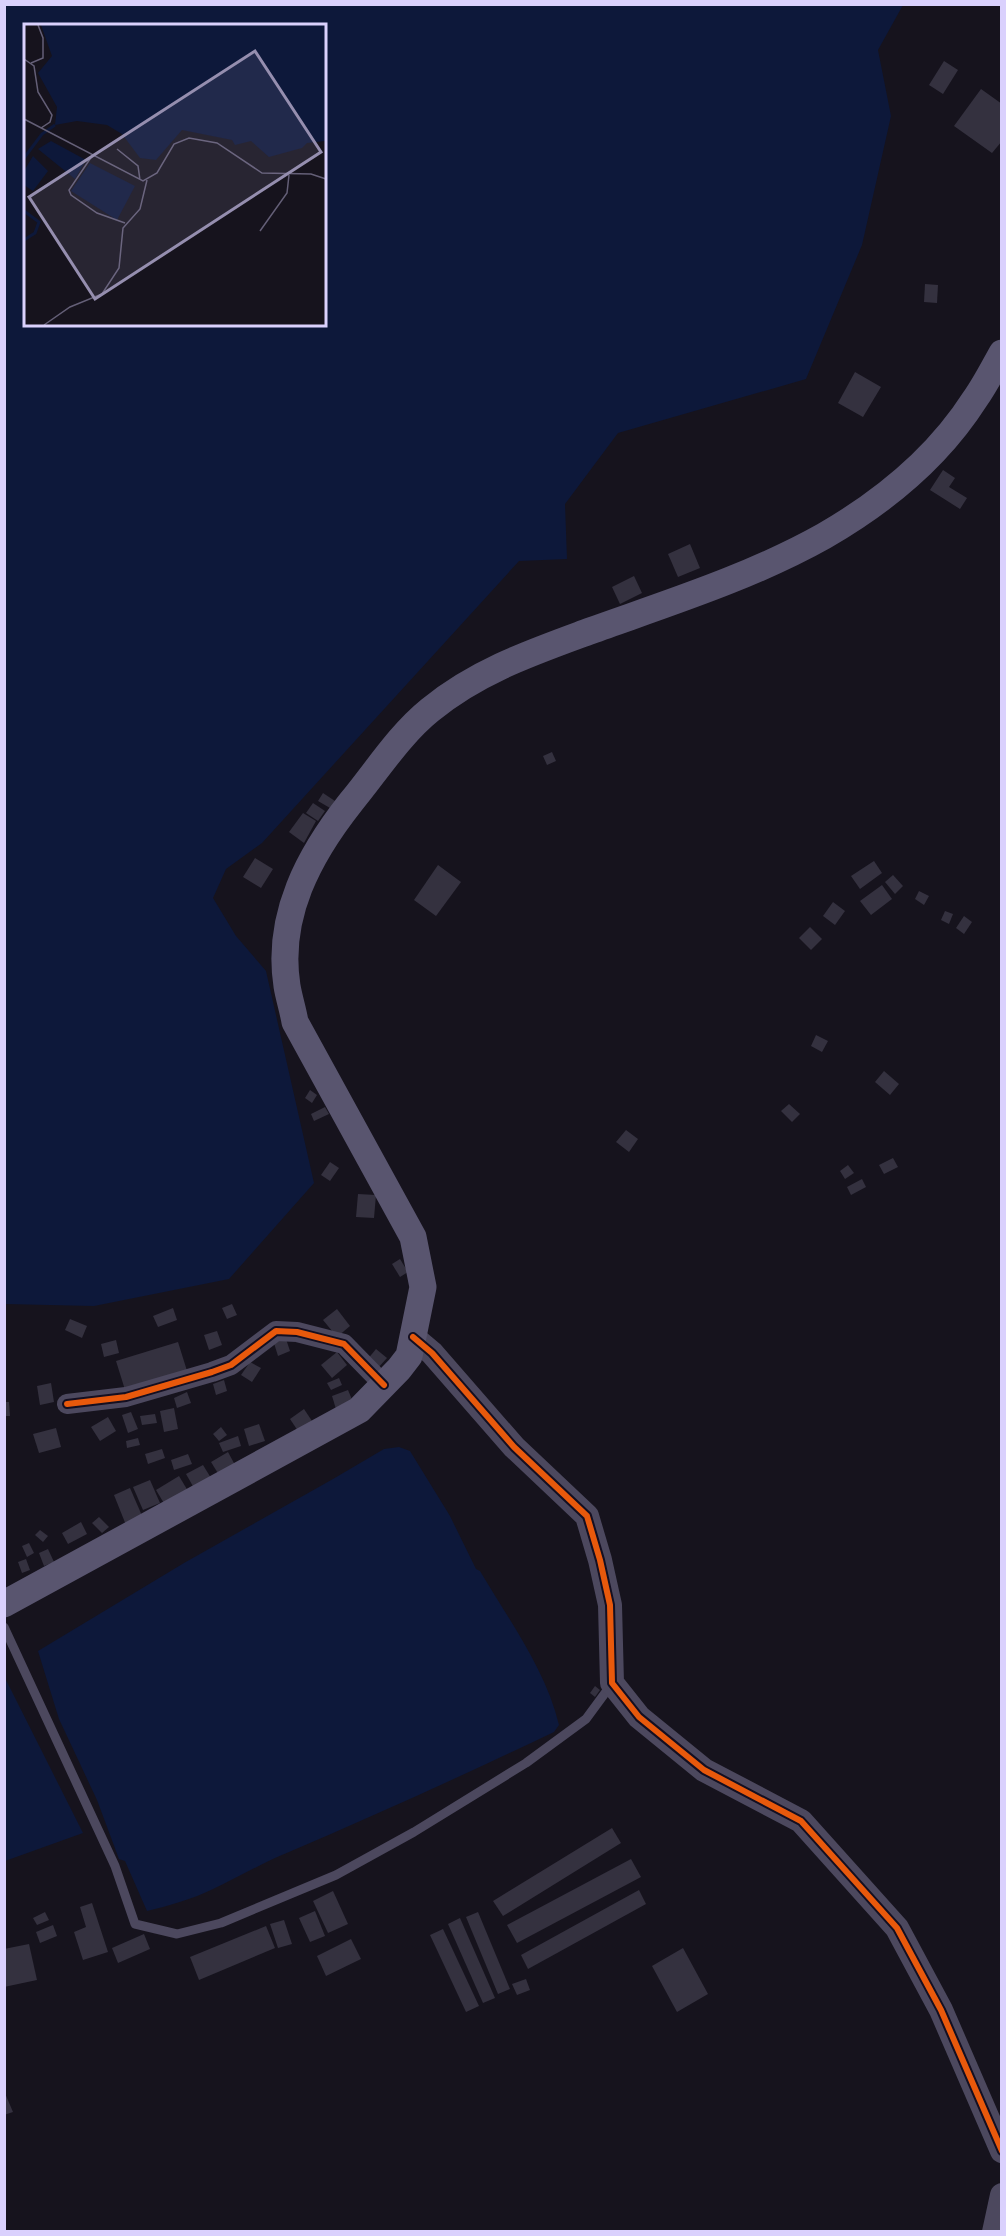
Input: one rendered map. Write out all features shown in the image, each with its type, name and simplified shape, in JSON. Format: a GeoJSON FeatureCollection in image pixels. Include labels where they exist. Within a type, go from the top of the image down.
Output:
{"type":"FeatureCollection","features":[{"type":"Feature","properties":{"kind":"main road"},"geometry":{"type":"LineString","coordinates":[[4,1604],[359,1410],[409,1356],[423,1287],[413,1237],[295,1022],[287,984],[286,959],[289,926],[299,883],[331,826],[402,739],[428,711],[470,681],[515,658],[712,586],[773,561],[824,536],[884,498],[938,447],[975,400],[1002,353]]}},
{"type":"Feature","properties":{"kind":"street"},"geometry":{"type":"LineString","coordinates":[[67,1404],[126,1397],[212,1372],[231,1365],[276,1331],[297,1332],[344,1344],[384,1385]]}},
{"type":"Feature","properties":{"kind":"street"},"geometry":{"type":"LineString","coordinates":[[413,1337],[432,1353],[514,1447],[587,1516],[610,1605],[612,1683],[639,1717],[704,1770],[801,1821],[897,1928],[941,2010],[1002,2151]]}},
{"type":"Feature","properties":{"kind":"street"},"geometry":{"type":"LineString","coordinates":[[994,2232],[1002,2195]]}},
{"type":"Feature","properties":{"kind":"lane"},"geometry":{"type":"LineString","coordinates":[[4,1628],[115,1866],[135,1924],[177,1934],[221,1923],[336,1875],[414,1832],[526,1763],[586,1719],[612,1683]]}},
{"type":"Feature","properties":{"kind":"water"},"geometry":{"type":"Polygon","coordinates":[[[4,5],[903,5],[878,50],[891,116],[862,245],[806,379],[618,433],[565,504],[567,559],[519,561],[262,843],[226,869],[213,898],[236,936],[266,971],[314,1183],[229,1279],[94,1306],[5,1304],[4,5]]]}},
{"type":"Feature","properties":{"kind":"water"},"geometry":{"type":"Polygon","coordinates":[[[399,1447],[410,1451],[450,1516],[476,1569],[480,1571],[526,1646],[545,1685],[559,1725],[554,1732],[521,1748],[279,1856],[211,1890],[147,1911],[125,1861],[119,1859],[97,1800],[59,1719],[38,1651],[184,1563],[384,1449],[399,1447]]]}},
{"type":"Feature","properties":{"kind":"water"},"geometry":{"type":"Polygon","coordinates":[[[5,1678],[83,1833],[4,1861],[5,1678]]]}},
{"type":"Feature","properties":{"kind":"building"},"geometry":{"type":"Polygon","coordinates":[[[944,61],[958,70],[943,94],[929,85],[944,61]]]}},
{"type":"Feature","properties":{"kind":"building"},"geometry":{"type":"Polygon","coordinates":[[[981,89],[1002,104],[1002,141],[992,153],[954,126],[981,89]]]}},
{"type":"Feature","properties":{"kind":"building"},"geometry":{"type":"Polygon","coordinates":[[[925,284],[938,285],[937,303],[924,302],[925,284]]]}},
{"type":"Feature","properties":{"kind":"building"},"geometry":{"type":"Polygon","coordinates":[[[855,372],[881,387],[863,417],[838,403],[855,372]]]}},
{"type":"Feature","properties":{"kind":"building"},"geometry":{"type":"Polygon","coordinates":[[[943,470],[955,478],[949,487],[967,498],[960,509],[930,490],[943,470]]]}},
{"type":"Feature","properties":{"kind":"building"},"geometry":{"type":"Polygon","coordinates":[[[690,544],[700,568],[678,577],[668,554],[690,544]]]}},
{"type":"Feature","properties":{"kind":"building"},"geometry":{"type":"Polygon","coordinates":[[[634,576],[642,593],[620,604],[612,587],[634,576]]]}},
{"type":"Feature","properties":{"kind":"building"},"geometry":{"type":"Polygon","coordinates":[[[552,752],[556,761],[547,765],[543,756],[552,752]]]}},
{"type":"Feature","properties":{"kind":"building"},"geometry":{"type":"Polygon","coordinates":[[[323,793],[335,801],[330,808],[318,801],[323,793]]]}},
{"type":"Feature","properties":{"kind":"building"},"geometry":{"type":"Polygon","coordinates":[[[313,803],[325,811],[318,821],[306,813],[313,803]]]}},
{"type":"Feature","properties":{"kind":"building"},"geometry":{"type":"Polygon","coordinates":[[[303,813],[316,821],[304,843],[289,832],[303,813]]]}},
{"type":"Feature","properties":{"kind":"building"},"geometry":{"type":"Polygon","coordinates":[[[255,858],[273,869],[261,888],[243,877],[255,858]]]}},
{"type":"Feature","properties":{"kind":"building"},"geometry":{"type":"Polygon","coordinates":[[[874,861],[882,873],[860,889],[851,876],[874,861]]]}},
{"type":"Feature","properties":{"kind":"building"},"geometry":{"type":"Polygon","coordinates":[[[438,865],[461,882],[436,916],[414,900],[438,865]]]}},
{"type":"Feature","properties":{"kind":"building"},"geometry":{"type":"Polygon","coordinates":[[[893,875],[903,886],[895,894],[885,882],[893,875]]]}},
{"type":"Feature","properties":{"kind":"building"},"geometry":{"type":"Polygon","coordinates":[[[882,885],[892,899],[871,915],[860,901],[882,885]]]}},
{"type":"Feature","properties":{"kind":"building"},"geometry":{"type":"Polygon","coordinates":[[[919,891],[929,896],[924,905],[915,899],[919,891]]]}},
{"type":"Feature","properties":{"kind":"building"},"geometry":{"type":"Polygon","coordinates":[[[833,902],[845,911],[835,925],[823,916],[833,902]]]}},
{"type":"Feature","properties":{"kind":"building"},"geometry":{"type":"Polygon","coordinates":[[[945,911],[953,914],[949,924],[941,920],[945,911]]]}},
{"type":"Feature","properties":{"kind":"building"},"geometry":{"type":"Polygon","coordinates":[[[964,916],[972,922],[964,934],[956,928],[964,916]]]}},
{"type":"Feature","properties":{"kind":"building"},"geometry":{"type":"Polygon","coordinates":[[[810,927],[822,939],[811,950],[799,938],[810,927]]]}},
{"type":"Feature","properties":{"kind":"building"},"geometry":{"type":"Polygon","coordinates":[[[816,1035],[828,1041],[822,1052],[811,1046],[816,1035]]]}},
{"type":"Feature","properties":{"kind":"building"},"geometry":{"type":"Polygon","coordinates":[[[884,1071],[899,1084],[890,1095],[875,1082],[884,1071]]]}},
{"type":"Feature","properties":{"kind":"building"},"geometry":{"type":"Polygon","coordinates":[[[310,1090],[317,1095],[312,1103],[305,1098],[310,1090]]]}},
{"type":"Feature","properties":{"kind":"building"},"geometry":{"type":"Polygon","coordinates":[[[789,1104],[800,1114],[792,1122],[781,1111],[789,1104]]]}},
{"type":"Feature","properties":{"kind":"building"},"geometry":{"type":"Polygon","coordinates":[[[325,1107],[329,1114],[314,1121],[311,1114],[325,1107]]]}},
{"type":"Feature","properties":{"kind":"building"},"geometry":{"type":"Polygon","coordinates":[[[626,1130],[638,1139],[629,1152],[616,1142],[626,1130]]]}},
{"type":"Feature","properties":{"kind":"building"},"geometry":{"type":"Polygon","coordinates":[[[893,1158],[898,1167],[884,1174],[879,1165],[893,1158]]]}},
{"type":"Feature","properties":{"kind":"building"},"geometry":{"type":"Polygon","coordinates":[[[330,1162],[339,1168],[330,1181],[321,1175],[330,1162]]]}},
{"type":"Feature","properties":{"kind":"building"},"geometry":{"type":"Polygon","coordinates":[[[848,1165],[854,1173],[845,1179],[840,1171],[848,1165]]]}},
{"type":"Feature","properties":{"kind":"building"},"geometry":{"type":"Polygon","coordinates":[[[862,1179],[866,1187],[851,1195],[847,1187],[862,1179]]]}},
{"type":"Feature","properties":{"kind":"building"},"geometry":{"type":"Polygon","coordinates":[[[358,1194],[376,1195],[374,1218],[356,1217],[358,1194]]]}},
{"type":"Feature","properties":{"kind":"building"},"geometry":{"type":"Polygon","coordinates":[[[400,1259],[408,1272],[400,1277],[392,1264],[400,1259]]]}},
{"type":"Feature","properties":{"kind":"building"},"geometry":{"type":"Polygon","coordinates":[[[232,1304],[237,1315],[227,1319],[222,1308],[232,1304]]]}},
{"type":"Feature","properties":{"kind":"building"},"geometry":{"type":"Polygon","coordinates":[[[173,1308],[177,1320],[158,1327],[153,1316],[173,1308]]]}},
{"type":"Feature","properties":{"kind":"building"},"geometry":{"type":"Polygon","coordinates":[[[337,1309],[350,1326],[337,1337],[323,1320],[337,1309]]]}},
{"type":"Feature","properties":{"kind":"building"},"geometry":{"type":"Polygon","coordinates":[[[70,1319],[87,1326],[82,1338],[65,1330],[70,1319]]]}},
{"type":"Feature","properties":{"kind":"building"},"geometry":{"type":"Polygon","coordinates":[[[217,1331],[222,1345],[209,1350],[204,1335],[217,1331]]]}},
{"type":"Feature","properties":{"kind":"building"},"geometry":{"type":"Polygon","coordinates":[[[285,1336],[290,1351],[278,1356],[273,1340],[285,1336]]]}},
{"type":"Feature","properties":{"kind":"building"},"geometry":{"type":"Polygon","coordinates":[[[116,1340],[119,1353],[104,1357],[101,1344],[116,1340]]]}},
{"type":"Feature","properties":{"kind":"building"},"geometry":{"type":"Polygon","coordinates":[[[178,1342],[188,1374],[126,1393],[116,1361],[178,1342]]]}},
{"type":"Feature","properties":{"kind":"building"},"geometry":{"type":"Polygon","coordinates":[[[376,1349],[387,1358],[377,1369],[367,1360],[376,1349]]]}},
{"type":"Feature","properties":{"kind":"building"},"geometry":{"type":"Polygon","coordinates":[[[337,1352],[347,1365],[332,1378],[321,1365],[337,1352]]]}},
{"type":"Feature","properties":{"kind":"building"},"geometry":{"type":"Polygon","coordinates":[[[250,1362],[261,1368],[252,1382],[241,1375],[250,1362]]]}},
{"type":"Feature","properties":{"kind":"building"},"geometry":{"type":"Polygon","coordinates":[[[339,1378],[342,1385],[331,1390],[327,1383],[339,1378]]]}},
{"type":"Feature","properties":{"kind":"building"},"geometry":{"type":"Polygon","coordinates":[[[224,1380],[227,1391],[216,1395],[213,1384],[224,1380]]]}},
{"type":"Feature","properties":{"kind":"building"},"geometry":{"type":"Polygon","coordinates":[[[51,1383],[54,1402],[40,1405],[37,1386],[51,1383]]]}},
{"type":"Feature","properties":{"kind":"building"},"geometry":{"type":"Polygon","coordinates":[[[348,1390],[353,1402],[336,1409],[332,1396],[348,1390]]]}},
{"type":"Feature","properties":{"kind":"building"},"geometry":{"type":"Polygon","coordinates":[[[187,1392],[191,1403],[177,1408],[174,1398],[187,1392]]]}},
{"type":"Feature","properties":{"kind":"building"},"geometry":{"type":"Polygon","coordinates":[[[4,1402],[9,1402],[10,1416],[4,1416],[4,1402]]]}},
{"type":"Feature","properties":{"kind":"building"},"geometry":{"type":"Polygon","coordinates":[[[174,1408],[178,1429],[164,1432],[160,1411],[174,1408]]]}},
{"type":"Feature","properties":{"kind":"building"},"geometry":{"type":"Polygon","coordinates":[[[304,1409],[312,1421],[298,1431],[290,1419],[304,1409]]]}},
{"type":"Feature","properties":{"kind":"building"},"geometry":{"type":"Polygon","coordinates":[[[131,1412],[138,1429],[128,1433],[122,1415],[131,1412]]]}},
{"type":"Feature","properties":{"kind":"building"},"geometry":{"type":"Polygon","coordinates":[[[155,1414],[157,1423],[142,1425],[140,1416],[155,1414]]]}},
{"type":"Feature","properties":{"kind":"building"},"geometry":{"type":"Polygon","coordinates":[[[108,1417],[116,1431],[100,1441],[91,1427],[108,1417]]]}},
{"type":"Feature","properties":{"kind":"building"},"geometry":{"type":"Polygon","coordinates":[[[259,1424],[265,1441],[249,1446],[244,1429],[259,1424]]]}},
{"type":"Feature","properties":{"kind":"building"},"geometry":{"type":"Polygon","coordinates":[[[221,1427],[227,1435],[219,1441],[213,1434],[221,1427]]]}},
{"type":"Feature","properties":{"kind":"building"},"geometry":{"type":"Polygon","coordinates":[[[56,1428],[61,1447],[39,1453],[33,1434],[56,1428]]]}},
{"type":"Feature","properties":{"kind":"building"},"geometry":{"type":"Polygon","coordinates":[[[238,1436],[241,1446],[223,1452],[219,1443],[238,1436]]]}},
{"type":"Feature","properties":{"kind":"building"},"geometry":{"type":"Polygon","coordinates":[[[138,1438],[140,1445],[127,1448],[126,1441],[138,1438]]]}},
{"type":"Feature","properties":{"kind":"building"},"geometry":{"type":"Polygon","coordinates":[[[162,1449],[165,1458],[148,1464],[145,1454],[162,1449]]]}},
{"type":"Feature","properties":{"kind":"building"},"geometry":{"type":"Polygon","coordinates":[[[228,1452],[235,1465],[219,1475],[211,1462],[228,1452]]]}},
{"type":"Feature","properties":{"kind":"building"},"geometry":{"type":"Polygon","coordinates":[[[188,1454],[192,1464],[174,1470],[171,1460],[188,1454]]]}},
{"type":"Feature","properties":{"kind":"building"},"geometry":{"type":"Polygon","coordinates":[[[203,1465],[211,1478],[194,1488],[186,1474],[203,1465]]]}},
{"type":"Feature","properties":{"kind":"building"},"geometry":{"type":"Polygon","coordinates":[[[179,1476],[188,1491],[165,1505],[156,1490],[179,1476]]]}},
{"type":"Feature","properties":{"kind":"building"},"geometry":{"type":"Polygon","coordinates":[[[150,1480],[160,1503],[143,1510],[133,1487],[150,1480]]]}},
{"type":"Feature","properties":{"kind":"building"},"geometry":{"type":"Polygon","coordinates":[[[130,1488],[143,1518],[126,1525],[114,1495],[130,1488]]]}},
{"type":"Feature","properties":{"kind":"building"},"geometry":{"type":"Polygon","coordinates":[[[99,1517],[109,1527],[102,1533],[92,1523],[99,1517]]]}},
{"type":"Feature","properties":{"kind":"building"},"geometry":{"type":"Polygon","coordinates":[[[81,1522],[87,1534],[68,1544],[62,1533],[81,1522]]]}},
{"type":"Feature","properties":{"kind":"building"},"geometry":{"type":"Polygon","coordinates":[[[40,1530],[48,1536],[43,1542],[35,1535],[40,1530]]]}},
{"type":"Feature","properties":{"kind":"building"},"geometry":{"type":"Polygon","coordinates":[[[29,1543],[34,1553],[27,1557],[22,1546],[29,1543]]]}},
{"type":"Feature","properties":{"kind":"building"},"geometry":{"type":"Polygon","coordinates":[[[48,1549],[54,1562],[44,1566],[39,1553],[48,1549]]]}},
{"type":"Feature","properties":{"kind":"building"},"geometry":{"type":"Polygon","coordinates":[[[26,1559],[30,1570],[22,1573],[18,1562],[26,1559]]]}},
{"type":"Feature","properties":{"kind":"building"},"geometry":{"type":"Polygon","coordinates":[[[595,1686],[600,1690],[595,1697],[590,1693],[595,1686]]]}},
{"type":"Feature","properties":{"kind":"building"},"geometry":{"type":"Polygon","coordinates":[[[612,1828],[621,1843],[503,1916],[493,1901],[612,1828]]]}},
{"type":"Feature","properties":{"kind":"building"},"geometry":{"type":"Polygon","coordinates":[[[631,1859],[641,1877],[517,1943],[507,1925],[631,1859]]]}},
{"type":"Feature","properties":{"kind":"building"},"geometry":{"type":"Polygon","coordinates":[[[639,1890],[646,1904],[528,1969],[521,1955],[639,1890]]]}},
{"type":"Feature","properties":{"kind":"building"},"geometry":{"type":"Polygon","coordinates":[[[333,1891],[348,1924],[328,1933],[313,1901],[333,1891]]]}},
{"type":"Feature","properties":{"kind":"building"},"geometry":{"type":"Polygon","coordinates":[[[92,1903],[108,1952],[83,1960],[74,1932],[86,1927],[80,1907],[92,1903]]]}},
{"type":"Feature","properties":{"kind":"building"},"geometry":{"type":"Polygon","coordinates":[[[315,1911],[325,1936],[310,1942],[299,1918],[315,1911]]]}},
{"type":"Feature","properties":{"kind":"building"},"geometry":{"type":"Polygon","coordinates":[[[45,1912],[49,1920],[37,1925],[33,1918],[45,1912]]]}},
{"type":"Feature","properties":{"kind":"building"},"geometry":{"type":"Polygon","coordinates":[[[478,1912],[510,1989],[498,1994],[466,1917],[478,1912]]]}},
{"type":"Feature","properties":{"kind":"building"},"geometry":{"type":"Polygon","coordinates":[[[460,1918],[495,1998],[483,2003],[448,1924],[460,1918]]]}},
{"type":"Feature","properties":{"kind":"building"},"geometry":{"type":"Polygon","coordinates":[[[284,1920],[292,1944],[278,1948],[270,1924],[284,1920]]]}},
{"type":"Feature","properties":{"kind":"building"},"geometry":{"type":"Polygon","coordinates":[[[53,1925],[57,1936],[40,1943],[36,1932],[53,1925]]]}},
{"type":"Feature","properties":{"kind":"building"},"geometry":{"type":"Polygon","coordinates":[[[266,1926],[275,1948],[199,1980],[190,1957],[266,1926]]]}},
{"type":"Feature","properties":{"kind":"building"},"geometry":{"type":"Polygon","coordinates":[[[443,1929],[479,2006],[466,2012],[430,1935],[443,1929]]]}},
{"type":"Feature","properties":{"kind":"building"},"geometry":{"type":"Polygon","coordinates":[[[144,1934],[150,1949],[118,1963],[112,1948],[144,1934]]]}},
{"type":"Feature","properties":{"kind":"building"},"geometry":{"type":"Polygon","coordinates":[[[351,1939],[361,1959],[326,1976],[317,1956],[351,1939]]]}},
{"type":"Feature","properties":{"kind":"building"},"geometry":{"type":"Polygon","coordinates":[[[29,1944],[37,1980],[4,1987],[4,1949],[29,1944]]]}},
{"type":"Feature","properties":{"kind":"building"},"geometry":{"type":"Polygon","coordinates":[[[683,1948],[708,1994],[677,2012],[652,1966],[683,1948]]]}},
{"type":"Feature","properties":{"kind":"building"},"geometry":{"type":"Polygon","coordinates":[[[526,1979],[530,1990],[517,1995],[512,1984],[526,1979]]]}},
{"type":"Feature","properties":{"kind":"building"},"geometry":{"type":"Polygon","coordinates":[[[4,2091],[13,2112],[4,2115],[4,2091]]]}},
{"type":"Feature","properties":{"kind":"cycle path"},"geometry":{"type":"LineString","coordinates":[[67,1404],[126,1397],[212,1372],[231,1365],[276,1331],[297,1332],[344,1344],[384,1385]]}},
{"type":"Feature","properties":{"kind":"cycle path"},"geometry":{"type":"LineString","coordinates":[[413,1337],[432,1353],[514,1447],[587,1516],[610,1605],[612,1683],[639,1717],[704,1770],[801,1821],[897,1928],[941,2010],[1002,2151]]}}]}
